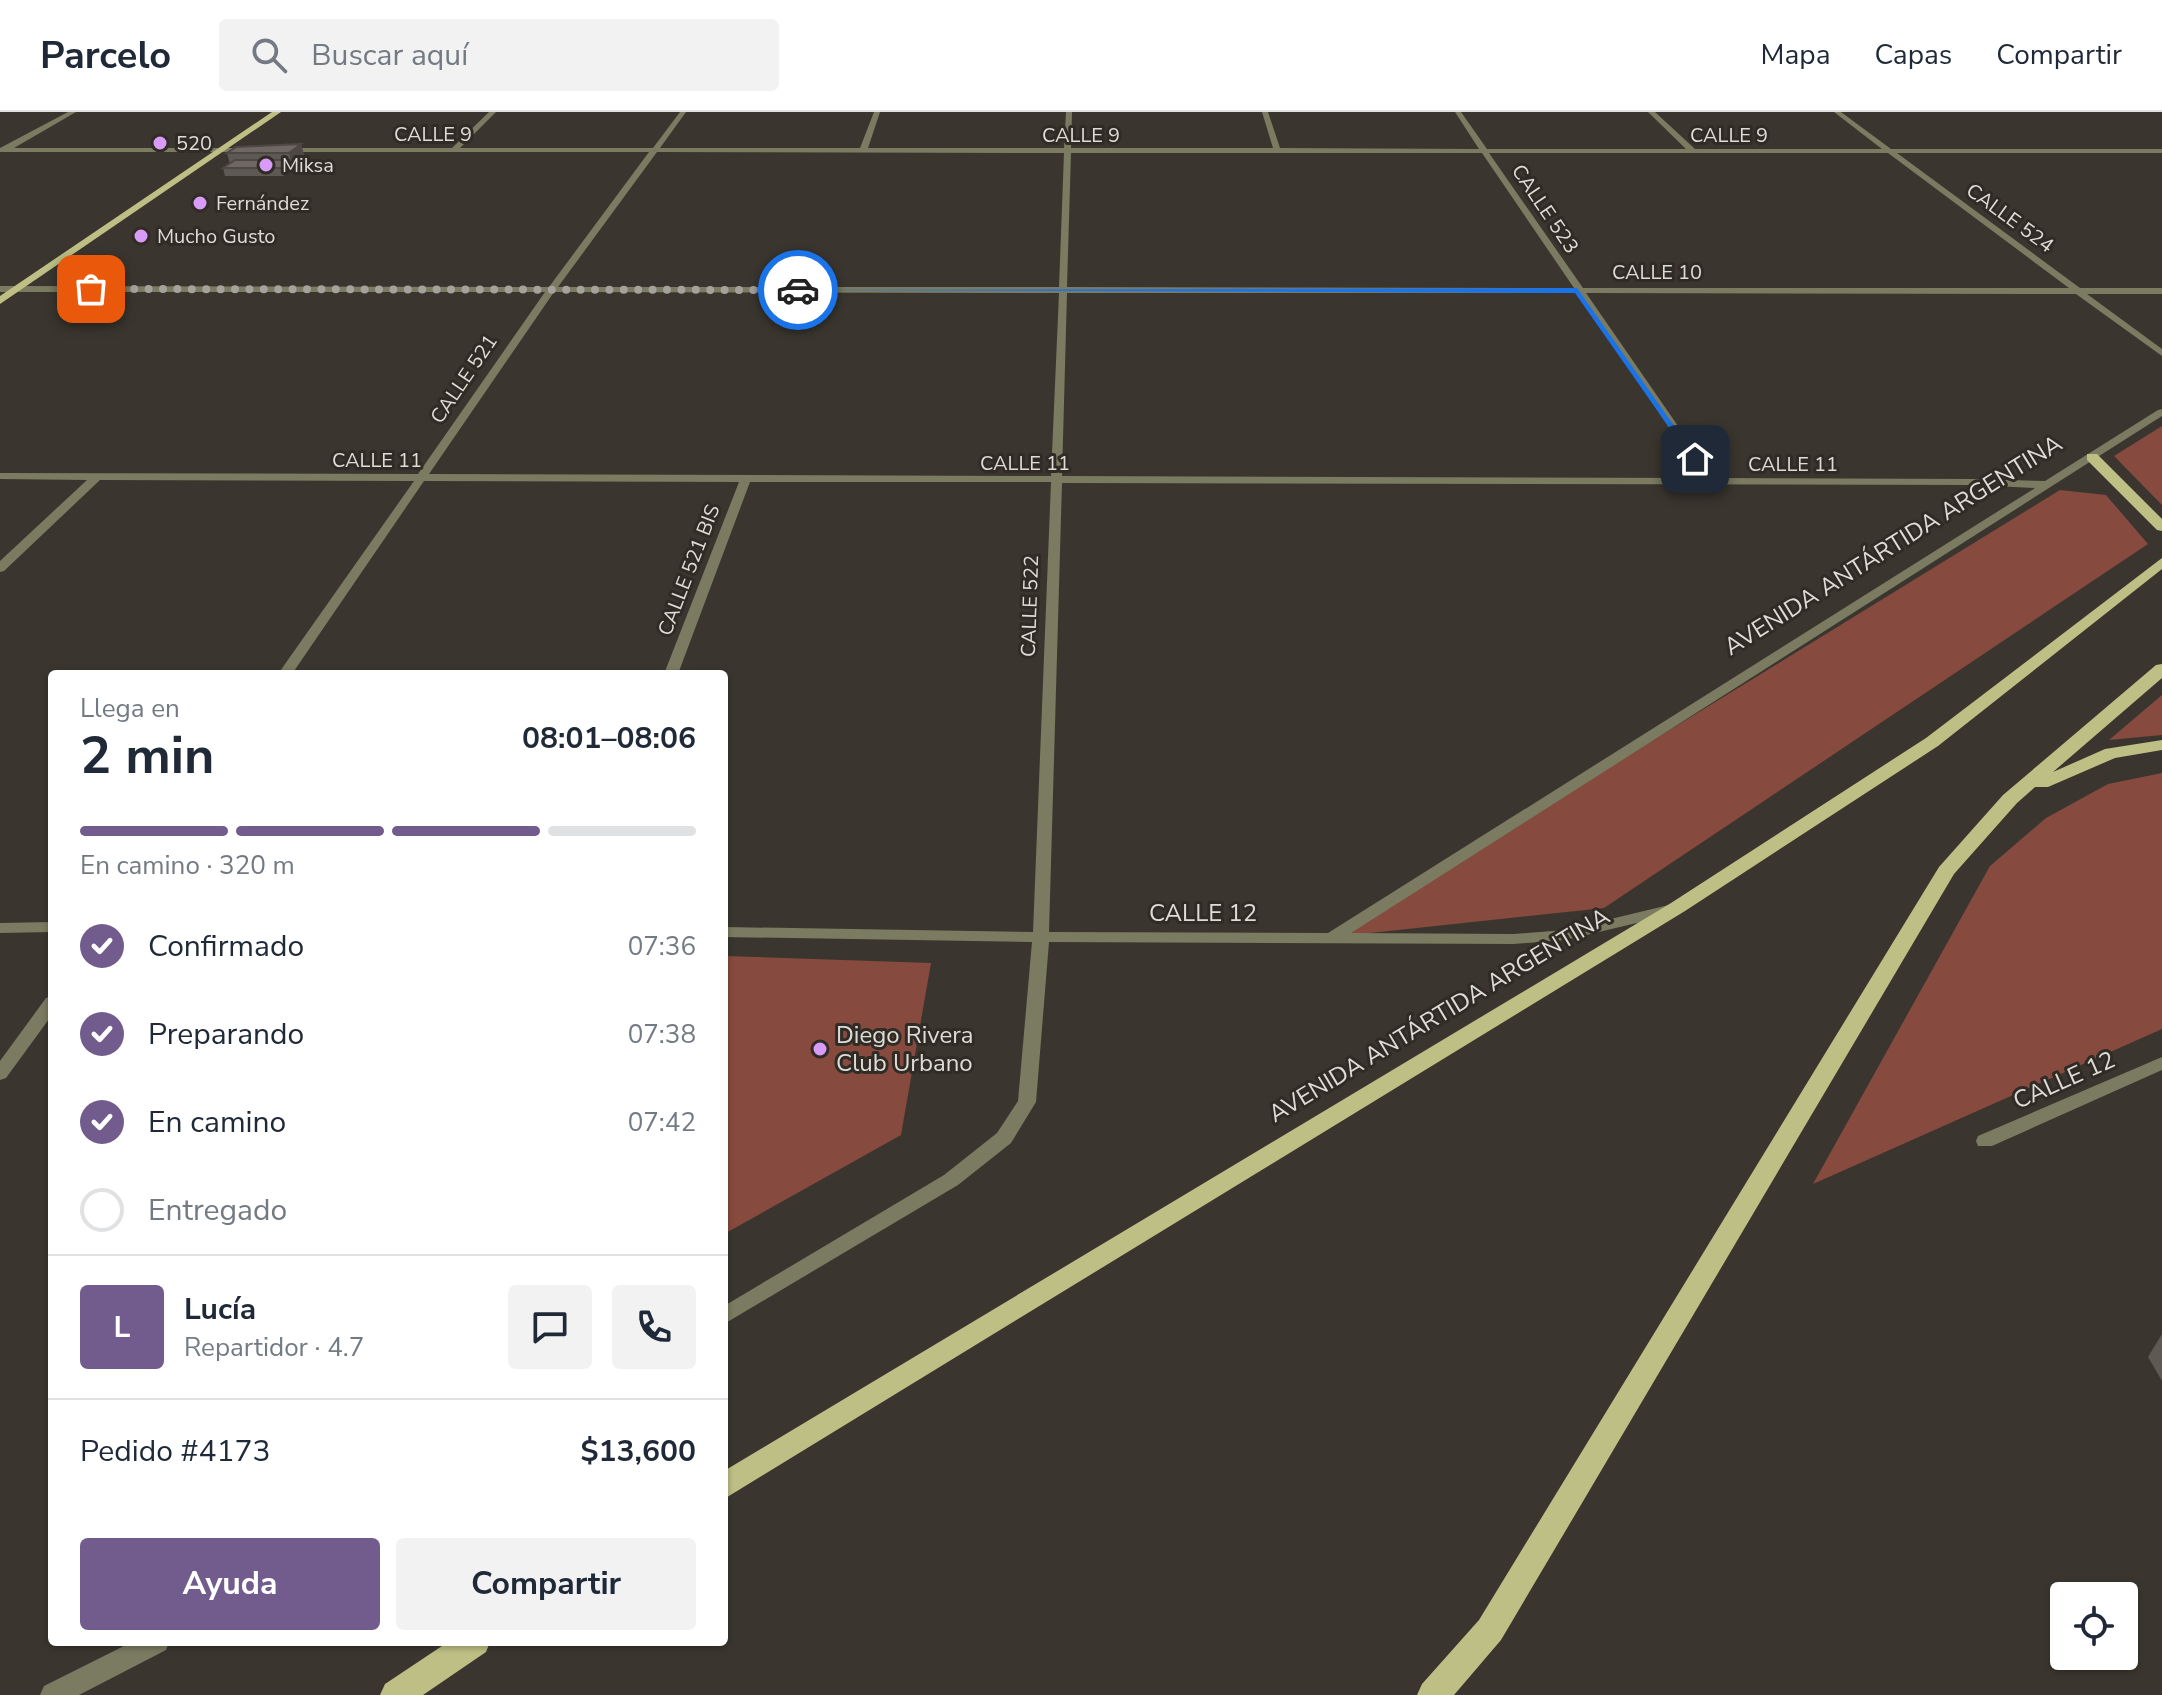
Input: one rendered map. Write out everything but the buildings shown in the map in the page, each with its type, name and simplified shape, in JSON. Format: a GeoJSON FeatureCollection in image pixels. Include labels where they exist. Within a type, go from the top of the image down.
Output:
{"type":"FeatureCollection","features":[{"type":"Feature","properties":{"kind":"main road"},"geometry":{"type":"LineString","coordinates":[[0,301],[277,112]]}},
{"type":"Feature","properties":{"kind":"main road"},"geometry":{"type":"LineString","coordinates":[[2092,457],[2162,527]]}},
{"type":"Feature","properties":{"kind":"main road","name":"AVENIDA ANTÁRTIDA ARGENTINA"},"geometry":{"type":"LineString","coordinates":[[728,1484],[1678,907],[1932,742],[2162,562]]}},
{"type":"Feature","properties":{"kind":"main road"},"geometry":{"type":"LineString","coordinates":[[1433,1695],[1490,1630],[1946,871],[2010,799],[2162,669]]}},
{"type":"Feature","properties":{"kind":"main road"},"geometry":{"type":"LineString","coordinates":[[2010,799],[2065,771],[2111,753],[2162,745]]}},
{"type":"Feature","properties":{"kind":"main road"},"geometry":{"type":"LineString","coordinates":[[396,1695],[469,1646]]}},
{"type":"Feature","properties":{"kind":"street"},"geometry":{"type":"LineString","coordinates":[[3,150],[73,112]]}},
{"type":"Feature","properties":{"kind":"street"},"geometry":{"type":"LineString","coordinates":[[454,150],[493,112]]}},
{"type":"Feature","properties":{"kind":"street","name":"CALLE 521"},"geometry":{"type":"LineString","coordinates":[[288,670],[551,290],[683,112]]}},
{"type":"Feature","properties":{"kind":"street"},"geometry":{"type":"LineString","coordinates":[[863,151],[877,112]]}},
{"type":"Feature","properties":{"kind":"street","name":"CALLE 522"},"geometry":{"type":"LineString","coordinates":[[728,1314],[951,1180],[1004,1138],[1027,1102],[1041,937],[1069,112]]}},
{"type":"Feature","properties":{"kind":"street"},"geometry":{"type":"LineString","coordinates":[[1265,112],[1277,151]]}},
{"type":"Feature","properties":{"kind":"street","name":"CALLE 523"},"geometry":{"type":"LineString","coordinates":[[1458,112],[1712,483]]}},
{"type":"Feature","properties":{"kind":"street"},"geometry":{"type":"LineString","coordinates":[[1651,112],[1692,150]]}},
{"type":"Feature","properties":{"kind":"street","name":"CALLE 524"},"geometry":{"type":"LineString","coordinates":[[1837,112],[2162,353]]}},
{"type":"Feature","properties":{"kind":"street"},"geometry":{"type":"LineString","coordinates":[[3,150],[255,150]]}},
{"type":"Feature","properties":{"kind":"street","name":"CALLE 9"},"geometry":{"type":"LineString","coordinates":[[270,150],[2162,151]]}},
{"type":"Feature","properties":{"kind":"street","name":"CALLE 10"},"geometry":{"type":"LineString","coordinates":[[0,289],[2162,291]]}},
{"type":"Feature","properties":{"kind":"street","name":"AVENIDA ANTÁRTIDA ARGENTINA"},"geometry":{"type":"LineString","coordinates":[[1333,937],[2162,412]]}},
{"type":"Feature","properties":{"kind":"street","name":"CALLE 11"},"geometry":{"type":"LineString","coordinates":[[0,476],[745,481],[1975,482],[2050,485]]}},
{"type":"Feature","properties":{"kind":"street"},"geometry":{"type":"LineString","coordinates":[[0,568],[96,477]]}},
{"type":"Feature","properties":{"kind":"street","name":"CALLE 521 BIS"},"geometry":{"type":"LineString","coordinates":[[673,670],[745,481]]}},
{"type":"Feature","properties":{"kind":"street"},"geometry":{"type":"LineString","coordinates":[[0,548],[21,548]]}},
{"type":"Feature","properties":{"kind":"street","name":"CALLE 12"},"geometry":{"type":"LineString","coordinates":[[728,932],[1514,939],[1565,935],[1678,907]]}},
{"type":"Feature","properties":{"kind":"street"},"geometry":{"type":"LineString","coordinates":[[0,928],[48,927]]}},
{"type":"Feature","properties":{"kind":"street"},"geometry":{"type":"LineString","coordinates":[[0,1074],[48,1008]]}},
{"type":"Feature","properties":{"kind":"street","name":"CALLE 12"},"geometry":{"type":"LineString","coordinates":[[1985,1141],[2162,1063]]}},
{"type":"Feature","properties":{"kind":"street"},"geometry":{"type":"LineString","coordinates":[[53,1695],[149,1646]]}},
{"type":"Feature","properties":{"kind":"shaded area"},"geometry":{"type":"Polygon","coordinates":[[[2162,426],[2162,505],[2114,456],[2162,426]]]}},
{"type":"Feature","properties":{"kind":"shaded area"},"geometry":{"type":"Polygon","coordinates":[[[2060,490],[2106,495],[2148,544],[1604,908],[1333,937],[2060,490]]]}},
{"type":"Feature","properties":{"kind":"shaded area"},"geometry":{"type":"Polygon","coordinates":[[[2162,695],[2162,735],[2109,740],[2162,695]]]}},
{"type":"Feature","properties":{"kind":"shaded area"},"geometry":{"type":"Polygon","coordinates":[[[2162,773],[2162,1029],[1813,1184],[1990,866],[2046,818],[2108,784],[2162,773]]]}},
{"type":"Feature","properties":{"kind":"shaded area","name":"Diego Rivera Club Urbano"},"geometry":{"type":"Polygon","coordinates":[[[728,956],[931,963],[901,1135],[728,1232],[728,956]]]}},
{"type":"Feature","properties":{"kind":"way so far"},"geometry":{"type":"LineString","coordinates":[[91,289],[798,290]]}},
{"type":"Feature","properties":{"kind":"place","name":"520"},"geometry":{"type":"Point","coordinates":[160,143]}},
{"type":"Feature","properties":{"kind":"place","name":"Miksa"},"geometry":{"type":"Point","coordinates":[266,165]}},
{"type":"Feature","properties":{"kind":"place","name":"Fernández"},"geometry":{"type":"Point","coordinates":[200,203]}},
{"type":"Feature","properties":{"kind":"place","name":"Mucho Gusto"},"geometry":{"type":"Point","coordinates":[141,236]}},
{"type":"Feature","properties":{"kind":"place","name":"Diego Rivera Club Urbano"},"geometry":{"type":"Point","coordinates":[820,1049]}},
{"type":"Feature","properties":{"kind":"route"},"geometry":{"type":"LineString","coordinates":[[798,290],[1577,290],[1695,459]]}}]}
